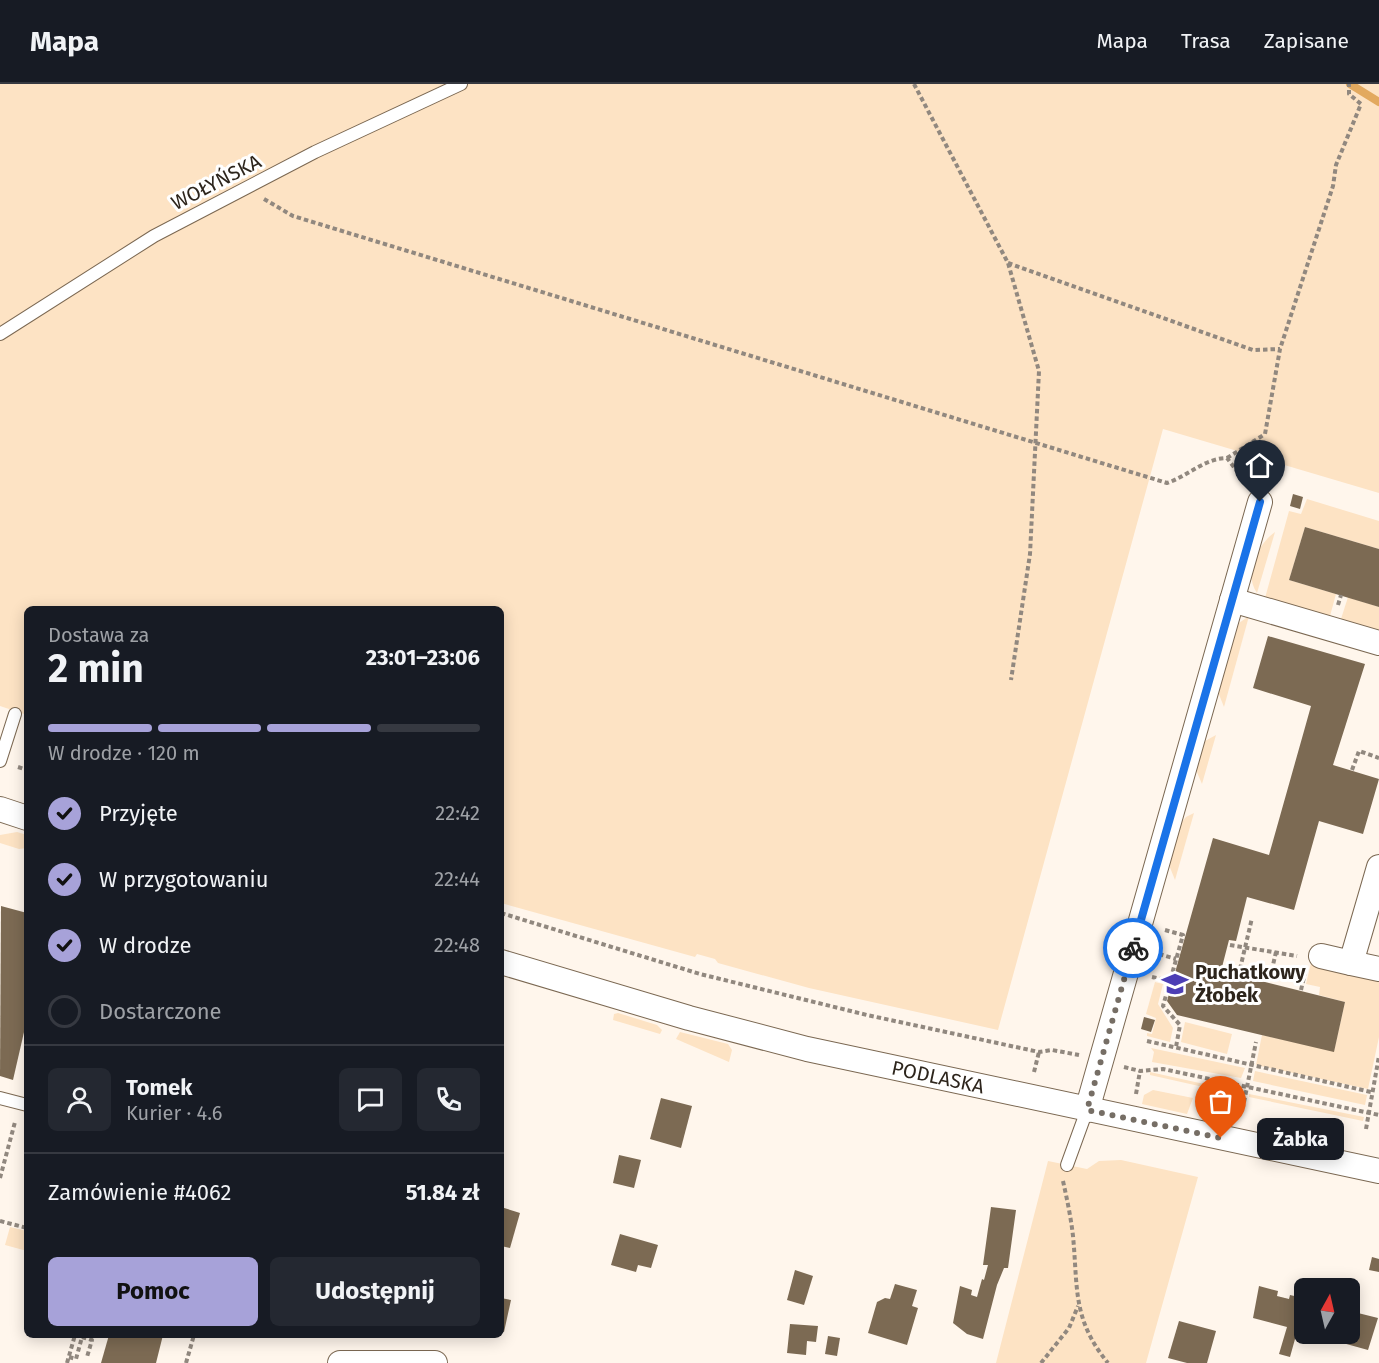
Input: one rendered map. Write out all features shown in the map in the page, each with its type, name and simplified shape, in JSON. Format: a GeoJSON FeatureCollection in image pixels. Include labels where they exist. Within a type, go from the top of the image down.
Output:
{"type":"FeatureCollection","features":[{"type":"Feature","properties":{"kind":"street"},"geometry":{"type":"LineString","coordinates":[[1087,1110],[1260,502]]}},
{"type":"Feature","properties":{"kind":"street"},"geometry":{"type":"LineString","coordinates":[[1232,600],[1379,643]]}},
{"type":"Feature","properties":{"kind":"street"},"geometry":{"type":"LineString","coordinates":[[0,809],[24,817]]}},
{"type":"Feature","properties":{"kind":"street"},"geometry":{"type":"LineString","coordinates":[[1350,963],[1379,867]]}},
{"type":"Feature","properties":{"kind":"street"},"geometry":{"type":"LineString","coordinates":[[1321,956],[1379,969]]}},
{"type":"Feature","properties":{"kind":"street","name":"PODLASKA"},"geometry":{"type":"LineString","coordinates":[[504,963],[746,1034],[1087,1110],[1379,1171]]}},
{"type":"Feature","properties":{"kind":"street"},"geometry":{"type":"LineString","coordinates":[[340,1363],[435,1363]]}},
{"type":"Feature","properties":{"kind":"lane","name":"WOŁYŃSKA"},"geometry":{"type":"LineString","coordinates":[[0,334],[154,236],[248,189],[315,152],[461,84]]}},
{"type":"Feature","properties":{"kind":"lane"},"geometry":{"type":"LineString","coordinates":[[0,762],[15,714]]}},
{"type":"Feature","properties":{"kind":"lane"},"geometry":{"type":"LineString","coordinates":[[0,1098],[24,1104]]}},
{"type":"Feature","properties":{"kind":"lane"},"geometry":{"type":"LineString","coordinates":[[1062,1168],[1087,1110]]}},
{"type":"Feature","properties":{"kind":"path"},"geometry":{"type":"LineString","coordinates":[[914,84],[1008,263],[1039,371],[1030,554],[1011,680]]}},
{"type":"Feature","properties":{"kind":"path"},"geometry":{"type":"LineString","coordinates":[[248,189],[293,216],[1167,483],[1182,478],[1214,458],[1227,458],[1265,434],[1280,349],[1333,186],[1336,165],[1361,104],[1349,94],[1349,85]]}},
{"type":"Feature","properties":{"kind":"path"},"geometry":{"type":"LineString","coordinates":[[1008,263],[1253,350],[1280,349]]}},
{"type":"Feature","properties":{"kind":"path"},"geometry":{"type":"LineString","coordinates":[[1227,458],[1260,502]]}},
{"type":"Feature","properties":{"kind":"path"},"geometry":{"type":"LineString","coordinates":[[1353,770],[1359,751],[1379,758]]}},
{"type":"Feature","properties":{"kind":"path"},"geometry":{"type":"LineString","coordinates":[[504,915],[700,974],[786,996],[1039,1052],[1063,1052],[1140,1071],[1162,1069],[1379,1115]]}},
{"type":"Feature","properties":{"kind":"path"},"geometry":{"type":"LineString","coordinates":[[1240,969],[1252,918]]}},
{"type":"Feature","properties":{"kind":"path"},"geometry":{"type":"LineString","coordinates":[[1165,930],[1183,935],[1163,1006],[1180,1025],[1176,1047]]}},
{"type":"Feature","properties":{"kind":"path"},"geometry":{"type":"LineString","coordinates":[[1230,945],[1246,945],[1309,958],[1321,956]]}},
{"type":"Feature","properties":{"kind":"path"},"geometry":{"type":"LineString","coordinates":[[1270,978],[1275,952]]}},
{"type":"Feature","properties":{"kind":"path"},"geometry":{"type":"LineString","coordinates":[[1159,954],[1176,959]]}},
{"type":"Feature","properties":{"kind":"path"},"geometry":{"type":"LineString","coordinates":[[1152,977],[1170,981]]}},
{"type":"Feature","properties":{"kind":"path"},"geometry":{"type":"LineString","coordinates":[[1147,1041],[1371,1092]]}},
{"type":"Feature","properties":{"kind":"path"},"geometry":{"type":"LineString","coordinates":[[1244,1102],[1256,1042]]}},
{"type":"Feature","properties":{"kind":"path"},"geometry":{"type":"LineString","coordinates":[[1366,1129],[1379,1056]]}},
{"type":"Feature","properties":{"kind":"path"},"geometry":{"type":"LineString","coordinates":[[0,1178],[24,1104]]}},
{"type":"Feature","properties":{"kind":"path"},"geometry":{"type":"LineString","coordinates":[[1062,1168],[1073,1235],[1083,1326],[1108,1363]]}},
{"type":"Feature","properties":{"kind":"path"},"geometry":{"type":"LineString","coordinates":[[0,1221],[24,1227]]}},
{"type":"Feature","properties":{"kind":"path"},"geometry":{"type":"LineString","coordinates":[[1041,1363],[1069,1328],[1079,1306]]}},
{"type":"Feature","properties":{"kind":"path"},"geometry":{"type":"LineString","coordinates":[[67,1363],[74,1338]]}},
{"type":"Feature","properties":{"kind":"path"},"geometry":{"type":"LineString","coordinates":[[69,1357],[76,1359],[82,1338]]}},
{"type":"Feature","properties":{"kind":"path"},"geometry":{"type":"LineString","coordinates":[[87,1357],[93,1338]]}},
{"type":"Feature","properties":{"kind":"path"},"geometry":{"type":"LineString","coordinates":[[188,1362],[193,1338]]}},
{"type":"Feature","properties":{"kind":"shaded area"},"geometry":{"type":"Polygon","coordinates":[[[0,84],[1379,84],[1379,493],[1163,429],[998,1030],[809,988],[718,963],[715,959],[697,954],[695,957],[504,904],[504,606],[24,606],[24,714],[0,706],[0,84]]]}},
{"type":"Feature","properties":{"kind":"shaded area"},"geometry":{"type":"Polygon","coordinates":[[[1307,499],[1379,521],[1379,549],[1305,527],[1289,580],[1336,594],[1330,616],[1265,598],[1289,511],[1301,514],[1307,499]]]}},
{"type":"Feature","properties":{"kind":"shaded area"},"geometry":{"type":"Polygon","coordinates":[[[1275,532],[1257,593],[1252,577],[1254,560],[1263,544],[1275,532]]]}},
{"type":"Feature","properties":{"kind":"shaded area"},"geometry":{"type":"Polygon","coordinates":[[[1348,597],[1379,607],[1379,630],[1341,619],[1348,597]]]}},
{"type":"Feature","properties":{"kind":"shaded area"},"geometry":{"type":"Polygon","coordinates":[[[1249,616],[1224,707],[1218,692],[1239,623],[1249,616]]]}},
{"type":"Feature","properties":{"kind":"shaded area"},"geometry":{"type":"Polygon","coordinates":[[[1216,735],[1202,784],[1196,770],[1205,741],[1216,735]]]}},
{"type":"Feature","properties":{"kind":"shaded area"},"geometry":{"type":"Polygon","coordinates":[[[1194,813],[1175,880],[1169,865],[1181,823],[1194,813]]]}},
{"type":"Feature","properties":{"kind":"shaded area"},"geometry":{"type":"Polygon","coordinates":[[[17,832],[24,834],[24,848],[0,843],[0,835],[17,832]]]}},
{"type":"Feature","properties":{"kind":"shaded area"},"geometry":{"type":"Polygon","coordinates":[[[1311,963],[1379,978],[1379,1037],[1368,1089],[1256,1065],[1262,1035],[1334,1051],[1345,1002],[1319,995],[1320,987],[1306,984],[1311,963]]]}},
{"type":"Feature","properties":{"kind":"shaded area"},"geometry":{"type":"Polygon","coordinates":[[[1155,982],[1163,984],[1158,1004],[1173,1028],[1170,1042],[1147,1036],[1147,1033],[1152,1034],[1156,1018],[1146,1014],[1155,982]]]}},
{"type":"Feature","properties":{"kind":"shaded area"},"geometry":{"type":"Polygon","coordinates":[[[618,1013],[657,1025],[662,1030],[660,1034],[613,1020],[614,1014],[618,1013]]]}},
{"type":"Feature","properties":{"kind":"shaded area"},"geometry":{"type":"Polygon","coordinates":[[[1185,1022],[1232,1034],[1227,1054],[1181,1042],[1185,1022]]]}},
{"type":"Feature","properties":{"kind":"shaded area"},"geometry":{"type":"Polygon","coordinates":[[[680,1032],[728,1044],[732,1050],[729,1062],[676,1039],[680,1032]]]}},
{"type":"Feature","properties":{"kind":"shaded area"},"geometry":{"type":"Polygon","coordinates":[[[1151,1048],[1245,1068],[1241,1078],[1152,1062],[1154,1052],[1151,1048]]]}},
{"type":"Feature","properties":{"kind":"shaded area"},"geometry":{"type":"Polygon","coordinates":[[[1255,1071],[1367,1095],[1365,1105],[1253,1081],[1255,1071]]]}},
{"type":"Feature","properties":{"kind":"shaded area"},"geometry":{"type":"Polygon","coordinates":[[[1150,1072],[1240,1092],[1239,1095],[1150,1075],[1150,1072]]]}},
{"type":"Feature","properties":{"kind":"shaded area"},"geometry":{"type":"Polygon","coordinates":[[[1153,1090],[1193,1098],[1187,1114],[1142,1104],[1144,1095],[1153,1090]]]}},
{"type":"Feature","properties":{"kind":"shaded area"},"geometry":{"type":"Polygon","coordinates":[[[1249,1094],[1364,1117],[1363,1121],[1249,1097],[1249,1094]]]}},
{"type":"Feature","properties":{"kind":"shaded area"},"geometry":{"type":"Polygon","coordinates":[[[1121,1160],[1198,1177],[1146,1363],[996,1363],[1048,1161],[1087,1169],[1099,1161],[1121,1160]]]}},
{"type":"Feature","properties":{"kind":"shaded area"},"geometry":{"type":"Polygon","coordinates":[[[10,1227],[24,1230],[24,1250],[5,1245],[10,1227]]]}},
{"type":"Feature","properties":{"kind":"building"},"geometry":{"type":"Polygon","coordinates":[[[1293,494],[1303,497],[1300,509],[1290,506],[1293,494]]]}},
{"type":"Feature","properties":{"kind":"building"},"geometry":{"type":"Polygon","coordinates":[[[1305,527],[1379,549],[1379,607],[1289,580],[1305,527]]]}},
{"type":"Feature","properties":{"kind":"building"},"geometry":{"type":"Polygon","coordinates":[[[1268,636],[1365,664],[1333,765],[1379,779],[1363,834],[1319,821],[1294,910],[1247,897],[1236,941],[1229,940],[1221,971],[1345,1002],[1334,1052],[1177,1015],[1167,1001],[1213,838],[1269,855],[1311,706],[1253,688],[1268,636]]]}},
{"type":"Feature","properties":{"kind":"building"},"geometry":{"type":"Polygon","coordinates":[[[1,906],[24,912],[24,1032],[13,1080],[0,1076],[1,906]]]}},
{"type":"Feature","properties":{"kind":"building"},"geometry":{"type":"Polygon","coordinates":[[[1144,1017],[1155,1020],[1151,1032],[1141,1029],[1144,1017]]]}},
{"type":"Feature","properties":{"kind":"building"},"geometry":{"type":"Polygon","coordinates":[[[661,1098],[692,1106],[681,1148],[650,1139],[661,1098]]]}},
{"type":"Feature","properties":{"kind":"building"},"geometry":{"type":"Polygon","coordinates":[[[619,1155],[641,1160],[634,1188],[613,1183],[619,1155]]]}},
{"type":"Feature","properties":{"kind":"building"},"geometry":{"type":"Polygon","coordinates":[[[991,1207],[1016,1210],[1008,1268],[1004,1268],[997,1285],[983,1339],[967,1334],[953,1323],[960,1286],[972,1290],[971,1295],[977,1297],[982,1279],[984,1280],[988,1265],[983,1265],[991,1207]]]}},
{"type":"Feature","properties":{"kind":"building"},"geometry":{"type":"Polygon","coordinates":[[[504,1208],[520,1213],[510,1248],[504,1247],[504,1208]]]}},
{"type":"Feature","properties":{"kind":"building"},"geometry":{"type":"Polygon","coordinates":[[[620,1234],[658,1245],[651,1268],[638,1265],[636,1272],[611,1265],[620,1234]]]}},
{"type":"Feature","properties":{"kind":"building"},"geometry":{"type":"Polygon","coordinates":[[[1372,1257],[1379,1259],[1379,1272],[1369,1270],[1372,1257]]]}},
{"type":"Feature","properties":{"kind":"building"},"geometry":{"type":"Polygon","coordinates":[[[795,1270],[813,1276],[804,1305],[787,1300],[795,1270]]]}},
{"type":"Feature","properties":{"kind":"building"},"geometry":{"type":"Polygon","coordinates":[[[895,1284],[917,1290],[912,1306],[918,1308],[907,1345],[868,1333],[877,1302],[885,1298],[890,1299],[895,1284]]]}},
{"type":"Feature","properties":{"kind":"building"},"geometry":{"type":"Polygon","coordinates":[[[1259,1286],[1278,1291],[1277,1296],[1289,1299],[1290,1295],[1294,1296],[1294,1343],[1290,1357],[1279,1354],[1287,1327],[1253,1318],[1259,1286]]]}},
{"type":"Feature","properties":{"kind":"building"},"geometry":{"type":"Polygon","coordinates":[[[504,1299],[511,1300],[504,1332],[504,1299]]]}},
{"type":"Feature","properties":{"kind":"building"},"geometry":{"type":"Polygon","coordinates":[[[1360,1314],[1378,1318],[1368,1350],[1346,1344],[1360,1344],[1360,1314]]]}},
{"type":"Feature","properties":{"kind":"building"},"geometry":{"type":"Polygon","coordinates":[[[1179,1321],[1216,1331],[1207,1363],[1187,1363],[1168,1358],[1179,1321]]]}},
{"type":"Feature","properties":{"kind":"building"},"geometry":{"type":"Polygon","coordinates":[[[790,1324],[818,1326],[816,1342],[807,1341],[806,1355],[787,1353],[790,1324]]]}},
{"type":"Feature","properties":{"kind":"building"},"geometry":{"type":"Polygon","coordinates":[[[828,1336],[840,1338],[837,1356],[825,1354],[828,1336]]]}},
{"type":"Feature","properties":{"kind":"building"},"geometry":{"type":"Polygon","coordinates":[[[108,1338],[162,1338],[156,1363],[101,1363],[108,1338]]]}},
{"type":"Feature","properties":{"kind":"waterway"},"geometry":{"type":"LineString","coordinates":[[1350,84],[1379,102]]}},
{"type":"Feature","properties":{"kind":"way so far"},"geometry":{"type":"LineString","coordinates":[[1133,948],[1087,1110],[1221,1138]]}},
{"type":"Feature","properties":{"kind":"place","name":"Puchatkowy Żłobek"},"geometry":{"type":"Point","coordinates":[1175,984]}},
{"type":"Feature","properties":{"kind":"place","name":"Żabka"},"geometry":{"type":"Point","coordinates":[1221,1138]}},
{"type":"Feature","properties":{"kind":"route"},"geometry":{"type":"LineString","coordinates":[[1133,948],[1260,502]]}}]}
